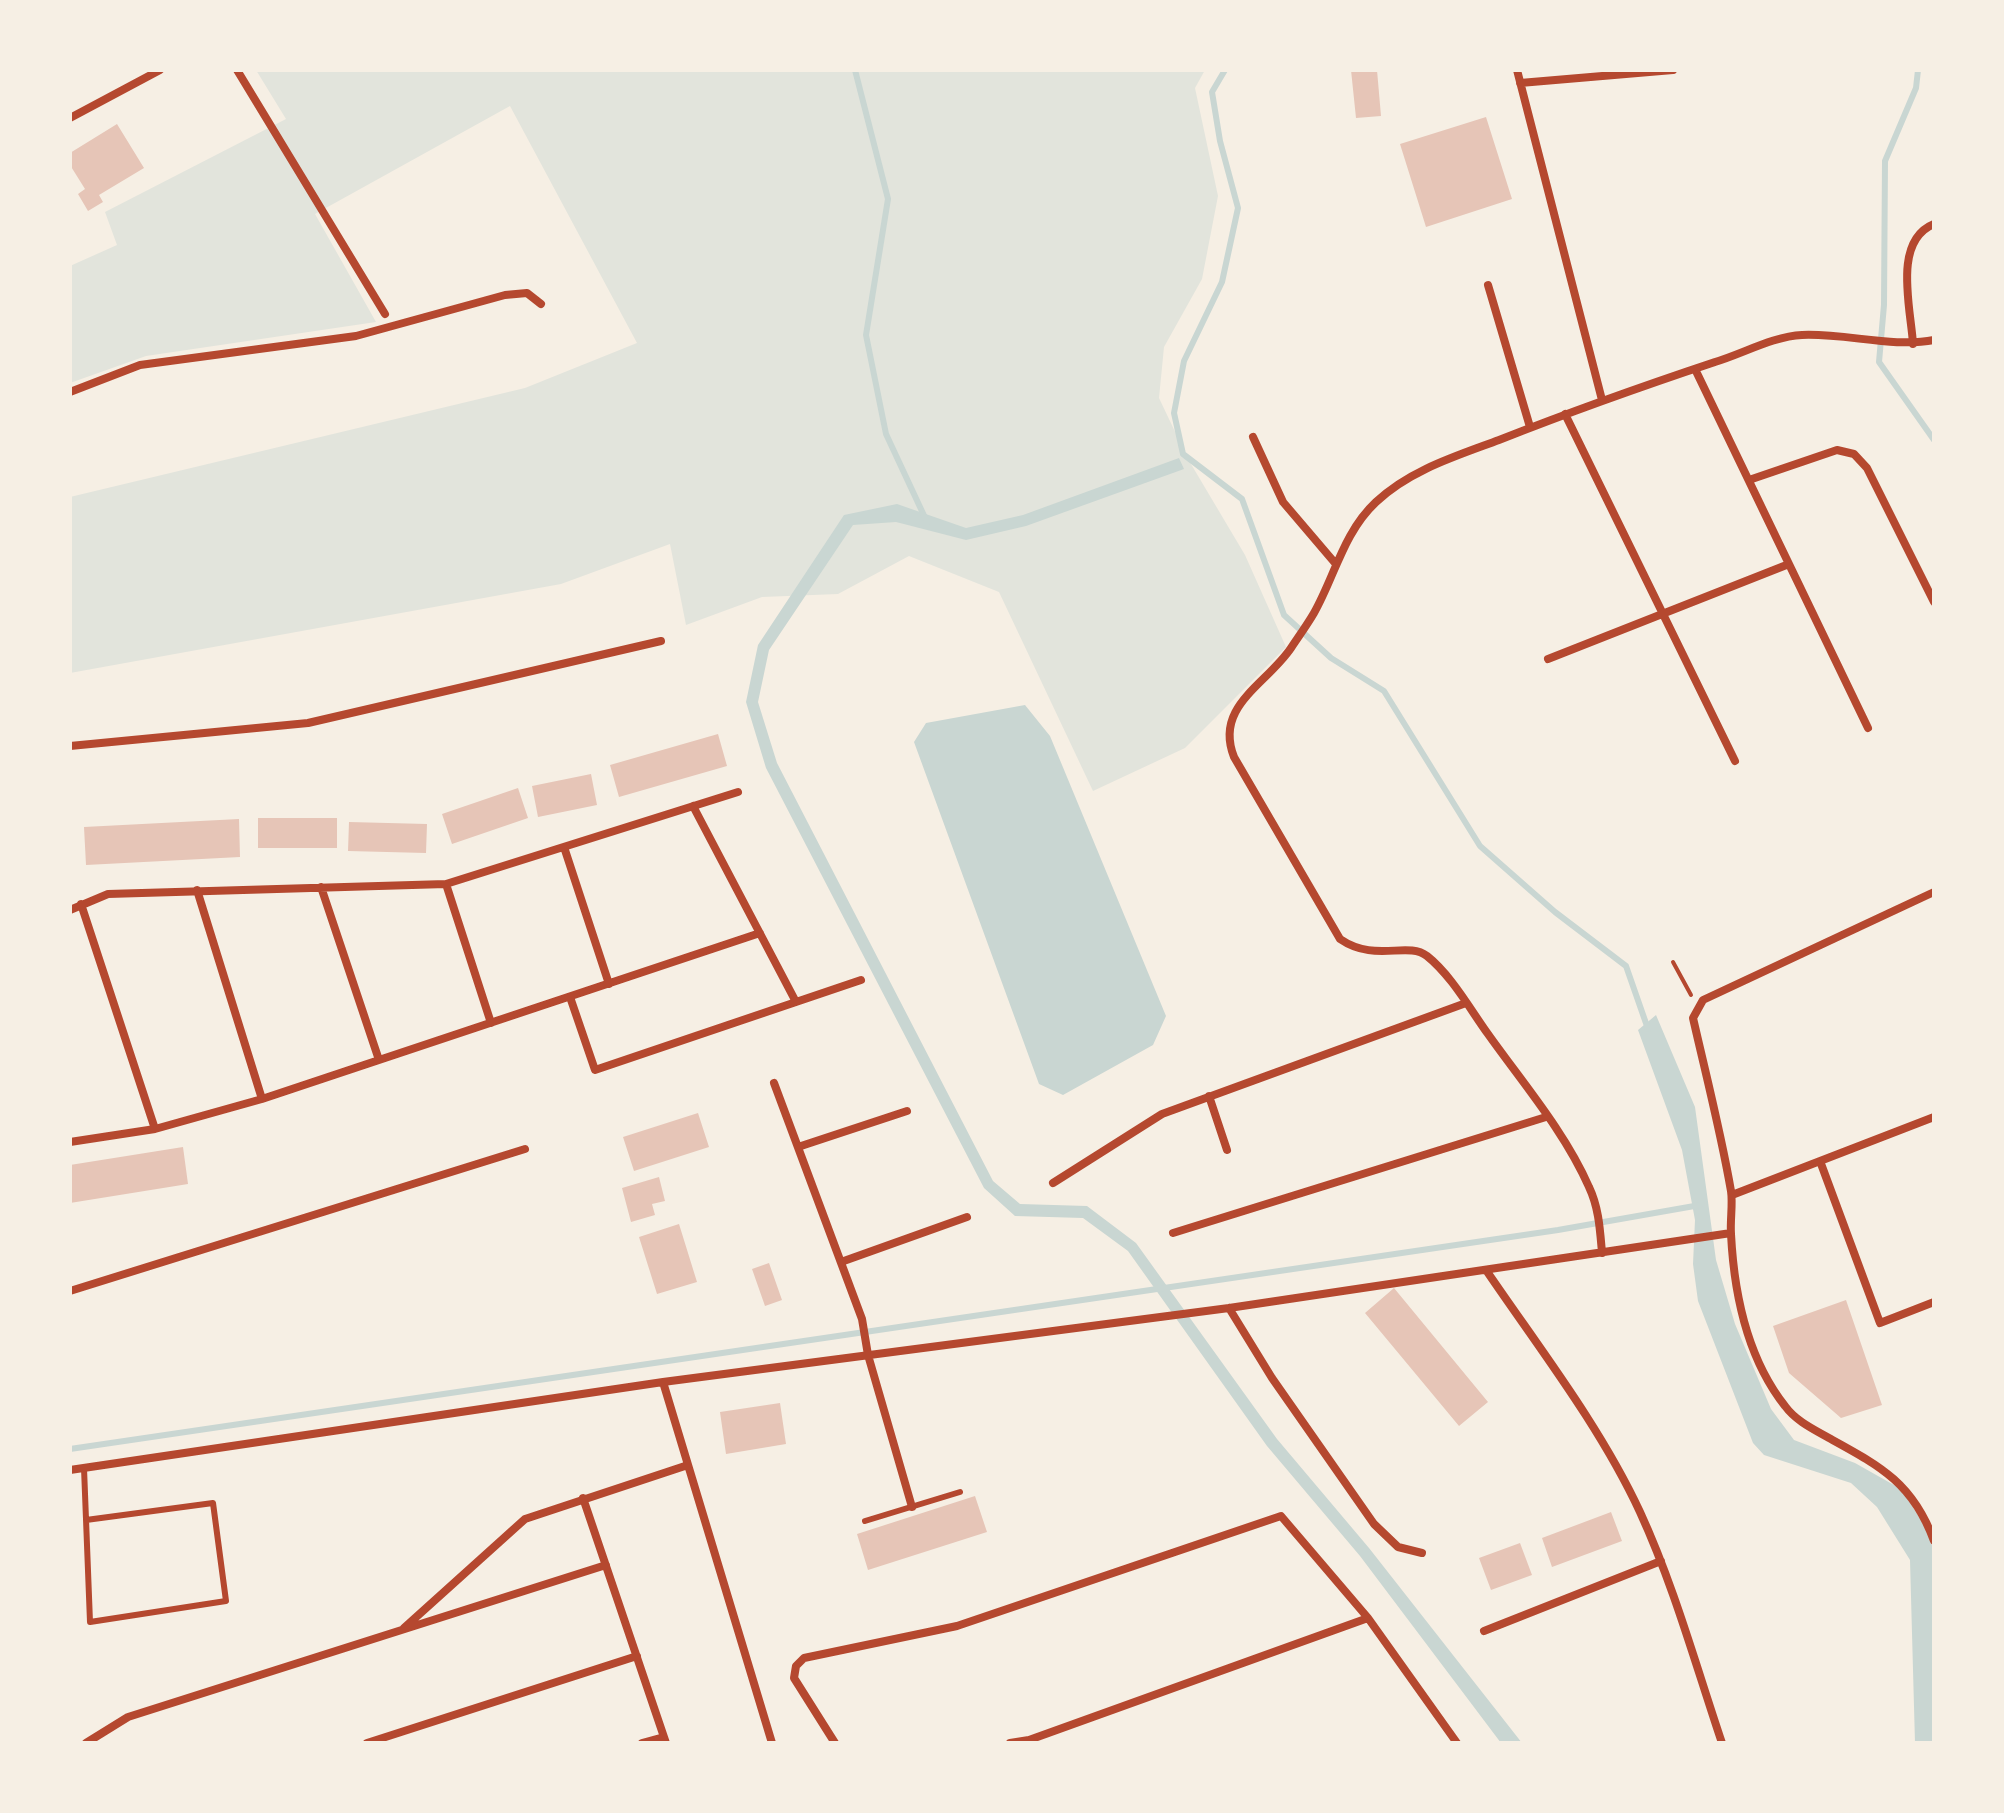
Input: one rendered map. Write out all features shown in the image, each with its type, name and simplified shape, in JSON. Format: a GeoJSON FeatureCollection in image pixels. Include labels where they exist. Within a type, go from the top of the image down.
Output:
{"type":"FeatureCollection","features":[{"type":"Feature","properties":{"kind":"street"},"geometry":{"type":"LineString","coordinates":[[70,118],[160,70]]}},
{"type":"Feature","properties":{"kind":"street"},"geometry":{"type":"LineString","coordinates":[[237,70],[385,314]]}},
{"type":"Feature","properties":{"kind":"street"},"geometry":{"type":"LineString","coordinates":[[1517,70],[1602,400]]}},
{"type":"Feature","properties":{"kind":"street"},"geometry":{"type":"LineString","coordinates":[[1520,83],[1673,70]]}},
{"type":"Feature","properties":{"kind":"street"},"geometry":{"type":"LineString","coordinates":[[1913,344],[1908,255],[1916,238],[1934,224]]}},
{"type":"Feature","properties":{"kind":"street"},"geometry":{"type":"LineString","coordinates":[[1488,285],[1530,427]]}},
{"type":"Feature","properties":{"kind":"street"},"geometry":{"type":"LineString","coordinates":[[70,392],[140,365],[356,336],[505,295],[527,293],[541,304]]}},
{"type":"Feature","properties":{"kind":"street"},"geometry":{"type":"LineString","coordinates":[[1602,1253],[1598,1213],[1589,1185],[1546,1117],[1466,1003],[1426,955],[1414,951],[1371,953],[1355,949],[1340,939],[1234,757],[1228,742],[1228,725],[1236,708],[1284,658],[1315,611],[1335,563],[1360,521],[1400,484],[1428,468],[1602,400],[1799,335],[1867,337],[1913,344],[1934,340]]}},
{"type":"Feature","properties":{"kind":"street"},"geometry":{"type":"LineString","coordinates":[[1695,369],[1868,728]]}},
{"type":"Feature","properties":{"kind":"street"},"geometry":{"type":"LineString","coordinates":[[1565,414],[1735,761]]}},
{"type":"Feature","properties":{"kind":"street"},"geometry":{"type":"LineString","coordinates":[[1253,437],[1283,502],[1335,563]]}},
{"type":"Feature","properties":{"kind":"street"},"geometry":{"type":"LineString","coordinates":[[1749,480],[1829,452],[1854,454],[1867,468],[1934,602]]}},
{"type":"Feature","properties":{"kind":"street"},"geometry":{"type":"LineString","coordinates":[[1548,659],[1789,564]]}},
{"type":"Feature","properties":{"kind":"street"},"geometry":{"type":"LineString","coordinates":[[70,746],[308,723],[661,641]]}},
{"type":"Feature","properties":{"kind":"street"},"geometry":{"type":"LineString","coordinates":[[70,910],[108,894],[446,884],[738,792]]}},
{"type":"Feature","properties":{"kind":"street"},"geometry":{"type":"LineString","coordinates":[[693,806],[796,1002]]}},
{"type":"Feature","properties":{"kind":"street"},"geometry":{"type":"LineString","coordinates":[[564,847],[609,984]]}},
{"type":"Feature","properties":{"kind":"street"},"geometry":{"type":"LineString","coordinates":[[446,884],[491,1023]]}},
{"type":"Feature","properties":{"kind":"street"},"geometry":{"type":"LineString","coordinates":[[321,887],[379,1060]]}},
{"type":"Feature","properties":{"kind":"street"},"geometry":{"type":"LineString","coordinates":[[197,890],[262,1099]]}},
{"type":"Feature","properties":{"kind":"street"},"geometry":{"type":"LineString","coordinates":[[1934,892],[1703,1000],[1693,1018],[1732,1195],[1731,1233],[1739,1305],[1759,1363],[1786,1407],[1804,1424],[1887,1471],[1915,1501],[1934,1541]]}},
{"type":"Feature","properties":{"kind":"street"},"geometry":{"type":"LineString","coordinates":[[81,904],[155,1129]]}},
{"type":"Feature","properties":{"kind":"street"},"geometry":{"type":"LineString","coordinates":[[70,1142],[155,1129],[262,1099],[760,933]]}},
{"type":"Feature","properties":{"kind":"street"},"geometry":{"type":"LineString","coordinates":[[570,997],[595,1070],[861,980]]}},
{"type":"Feature","properties":{"kind":"street"},"geometry":{"type":"LineString","coordinates":[[1053,1183],[1145,1121],[1466,1003]]}},
{"type":"Feature","properties":{"kind":"street"},"geometry":{"type":"LineString","coordinates":[[774,1083],[862,1319],[868,1355],[912,1507]]}},
{"type":"Feature","properties":{"kind":"street"},"geometry":{"type":"LineString","coordinates":[[1209,1096],[1227,1150]]}},
{"type":"Feature","properties":{"kind":"street"},"geometry":{"type":"LineString","coordinates":[[798,1147],[907,1111]]}},
{"type":"Feature","properties":{"kind":"street"},"geometry":{"type":"LineString","coordinates":[[1173,1233],[1546,1117]]}},
{"type":"Feature","properties":{"kind":"street"},"geometry":{"type":"LineString","coordinates":[[1732,1195],[1934,1117]]}},
{"type":"Feature","properties":{"kind":"street"},"geometry":{"type":"LineString","coordinates":[[70,1291],[525,1149]]}},
{"type":"Feature","properties":{"kind":"street"},"geometry":{"type":"LineString","coordinates":[[1820,1161],[1880,1323],[1934,1302]]}},
{"type":"Feature","properties":{"kind":"street"},"geometry":{"type":"LineString","coordinates":[[841,1262],[967,1217]]}},
{"type":"Feature","properties":{"kind":"street"},"geometry":{"type":"LineString","coordinates":[[70,1470],[663,1382],[1229,1308],[1731,1233]]}},
{"type":"Feature","properties":{"kind":"street"},"geometry":{"type":"LineString","coordinates":[[1486,1270],[1614,1461],[1661,1561],[1722,1743]]}},
{"type":"Feature","properties":{"kind":"street"},"geometry":{"type":"LineString","coordinates":[[1229,1308],[1280,1390],[1374,1524],[1398,1547],[1422,1553]]}},
{"type":"Feature","properties":{"kind":"street"},"geometry":{"type":"LineString","coordinates":[[663,1382],[772,1743]]}},
{"type":"Feature","properties":{"kind":"street"},"geometry":{"type":"LineString","coordinates":[[401,1631],[525,1519],[688,1465]]}},
{"type":"Feature","properties":{"kind":"street"},"geometry":{"type":"LineString","coordinates":[[583,1498],[665,1740],[642,1743]]}},
{"type":"Feature","properties":{"kind":"street"},"geometry":{"type":"LineString","coordinates":[[835,1743],[794,1678],[796,1666],[804,1658],[957,1626],[1281,1516],[1368,1618],[1457,1743]]}},
{"type":"Feature","properties":{"kind":"street"},"geometry":{"type":"LineString","coordinates":[[1484,1631],[1661,1561]]}},
{"type":"Feature","properties":{"kind":"street"},"geometry":{"type":"LineString","coordinates":[[86,1743],[128,1717],[606,1565]]}},
{"type":"Feature","properties":{"kind":"street"},"geometry":{"type":"LineString","coordinates":[[1010,1743],[1029,1740],[1368,1618]]}},
{"type":"Feature","properties":{"kind":"street"},"geometry":{"type":"LineString","coordinates":[[367,1743],[637,1656]]}},
{"type":"Feature","properties":{"kind":"lane"},"geometry":{"type":"LineString","coordinates":[[84,1468],[86,1520],[90,1622],[226,1601],[213,1503],[86,1520]]}},
{"type":"Feature","properties":{"kind":"lane"},"geometry":{"type":"LineString","coordinates":[[865,1521],[960,1492]]}},
{"type":"Feature","properties":{"kind":"path"},"geometry":{"type":"LineString","coordinates":[[1673,962],[1697,1008]]}},
{"type":"Feature","properties":{"kind":"shaded area"},"geometry":{"type":"Polygon","coordinates":[[[256,70],[1205,70],[1195,88],[1218,196],[1202,279],[1164,347],[1159,398],[1188,459],[1245,555],[1286,647],[1185,748],[1093,791],[999,592],[909,556],[838,594],[762,597],[686,625],[670,544],[561,584],[70,673],[70,497],[525,388],[637,343],[510,106],[315,214],[376,322],[146,356],[70,383],[70,266],[117,245],[105,212],[286,119],[256,70]]]}},
{"type":"Feature","properties":{"kind":"shaded area"},"geometry":{"type":"Polygon","coordinates":[[[1179,458],[1184,469],[1026,526],[966,540],[896,522],[853,525],[769,650],[758,702],[777,763],[993,1181],[1020,1204],[1087,1206],[1136,1243],[1277,1439],[1369,1548],[1522,1743],[1501,1743],[1360,1556],[1267,1446],[1128,1251],[1083,1218],[1015,1216],[984,1188],[766,768],[746,702],[758,645],[844,515],[897,504],[966,528],[1023,515],[1179,458]]]}},
{"type":"Feature","properties":{"kind":"shaded area"},"geometry":{"type":"Polygon","coordinates":[[[1025,705],[1050,736],[1166,1016],[1153,1045],[1063,1095],[1039,1084],[914,742],[926,723],[1025,705]]]}},
{"type":"Feature","properties":{"kind":"shaded area"},"geometry":{"type":"Polygon","coordinates":[[[1656,1015],[1695,1107],[1716,1260],[1735,1324],[1771,1409],[1794,1440],[1855,1463],[1901,1489],[1925,1526],[1934,1551],[1934,1743],[1915,1743],[1910,1560],[1877,1507],[1851,1483],[1764,1455],[1753,1443],[1698,1301],[1693,1264],[1695,1220],[1682,1150],[1638,1030],[1656,1015]]]}},
{"type":"Feature","properties":{"kind":"building"},"geometry":{"type":"Polygon","coordinates":[[[1351,70],[1377,70],[1381,116],[1356,118],[1351,70]]]}},
{"type":"Feature","properties":{"kind":"building"},"geometry":{"type":"Polygon","coordinates":[[[1486,117],[1512,199],[1426,227],[1400,144],[1486,117]]]}},
{"type":"Feature","properties":{"kind":"building"},"geometry":{"type":"Polygon","coordinates":[[[117,124],[144,168],[99,195],[103,202],[88,211],[78,194],[85,189],[70,165],[70,153],[117,124]]]}},
{"type":"Feature","properties":{"kind":"building"},"geometry":{"type":"Polygon","coordinates":[[[718,734],[727,766],[619,797],[610,765],[718,734]]]}},
{"type":"Feature","properties":{"kind":"building"},"geometry":{"type":"Polygon","coordinates":[[[591,774],[597,805],[538,817],[532,786],[591,774]]]}},
{"type":"Feature","properties":{"kind":"building"},"geometry":{"type":"Polygon","coordinates":[[[518,788],[528,818],[452,844],[442,814],[518,788]]]}},
{"type":"Feature","properties":{"kind":"building"},"geometry":{"type":"Polygon","coordinates":[[[258,818],[337,818],[337,848],[258,848],[258,818]]]}},
{"type":"Feature","properties":{"kind":"building"},"geometry":{"type":"Polygon","coordinates":[[[239,819],[240,857],[86,865],[84,827],[239,819]]]}},
{"type":"Feature","properties":{"kind":"building"},"geometry":{"type":"Polygon","coordinates":[[[349,822],[427,824],[426,853],[348,851],[349,822]]]}},
{"type":"Feature","properties":{"kind":"building"},"geometry":{"type":"Polygon","coordinates":[[[698,1113],[709,1147],[634,1171],[623,1137],[698,1113]]]}},
{"type":"Feature","properties":{"kind":"building"},"geometry":{"type":"Polygon","coordinates":[[[183,1147],[188,1184],[70,1203],[70,1165],[183,1147]]]}},
{"type":"Feature","properties":{"kind":"building"},"geometry":{"type":"Polygon","coordinates":[[[659,1177],[665,1201],[652,1204],[655,1215],[631,1222],[622,1188],[659,1177]]]}},
{"type":"Feature","properties":{"kind":"building"},"geometry":{"type":"Polygon","coordinates":[[[679,1224],[697,1282],[657,1294],[639,1237],[679,1224]]]}},
{"type":"Feature","properties":{"kind":"building"},"geometry":{"type":"Polygon","coordinates":[[[769,1263],[782,1300],[765,1306],[752,1269],[769,1263]]]}},
{"type":"Feature","properties":{"kind":"building"},"geometry":{"type":"Polygon","coordinates":[[[1394,1288],[1488,1402],[1459,1426],[1365,1313],[1394,1288]]]}},
{"type":"Feature","properties":{"kind":"building"},"geometry":{"type":"Polygon","coordinates":[[[1846,1300],[1882,1405],[1841,1418],[1789,1373],[1773,1326],[1846,1300]]]}},
{"type":"Feature","properties":{"kind":"building"},"geometry":{"type":"Polygon","coordinates":[[[780,1403],[786,1444],[726,1454],[720,1412],[780,1403]]]}},
{"type":"Feature","properties":{"kind":"building"},"geometry":{"type":"Polygon","coordinates":[[[975,1496],[987,1532],[868,1570],[857,1534],[975,1496]]]}},
{"type":"Feature","properties":{"kind":"building"},"geometry":{"type":"Polygon","coordinates":[[[1611,1512],[1622,1541],[1552,1567],[1542,1538],[1611,1512]]]}},
{"type":"Feature","properties":{"kind":"building"},"geometry":{"type":"Polygon","coordinates":[[[1520,1543],[1532,1575],[1491,1590],[1479,1558],[1520,1543]]]}},
{"type":"Feature","properties":{"kind":"waterway"},"geometry":{"type":"LineString","coordinates":[[855,70],[888,199],[866,335],[886,434],[927,522]]}},
{"type":"Feature","properties":{"kind":"waterway"},"geometry":{"type":"LineString","coordinates":[[1225,70],[1212,92],[1220,141],[1238,208],[1222,282],[1184,361],[1174,413],[1183,454],[1242,499],[1284,615],[1331,658],[1384,691],[1480,846],[1555,912],[1626,966],[1648,1029]]}},
{"type":"Feature","properties":{"kind":"waterway"},"geometry":{"type":"LineString","coordinates":[[1918,70],[1916,88],[1885,161],[1884,305],[1879,362],[1934,440]]}},
{"type":"Feature","properties":{"kind":"waterway"},"geometry":{"type":"LineString","coordinates":[[70,1449],[1558,1230],[1700,1205]]}}]}
